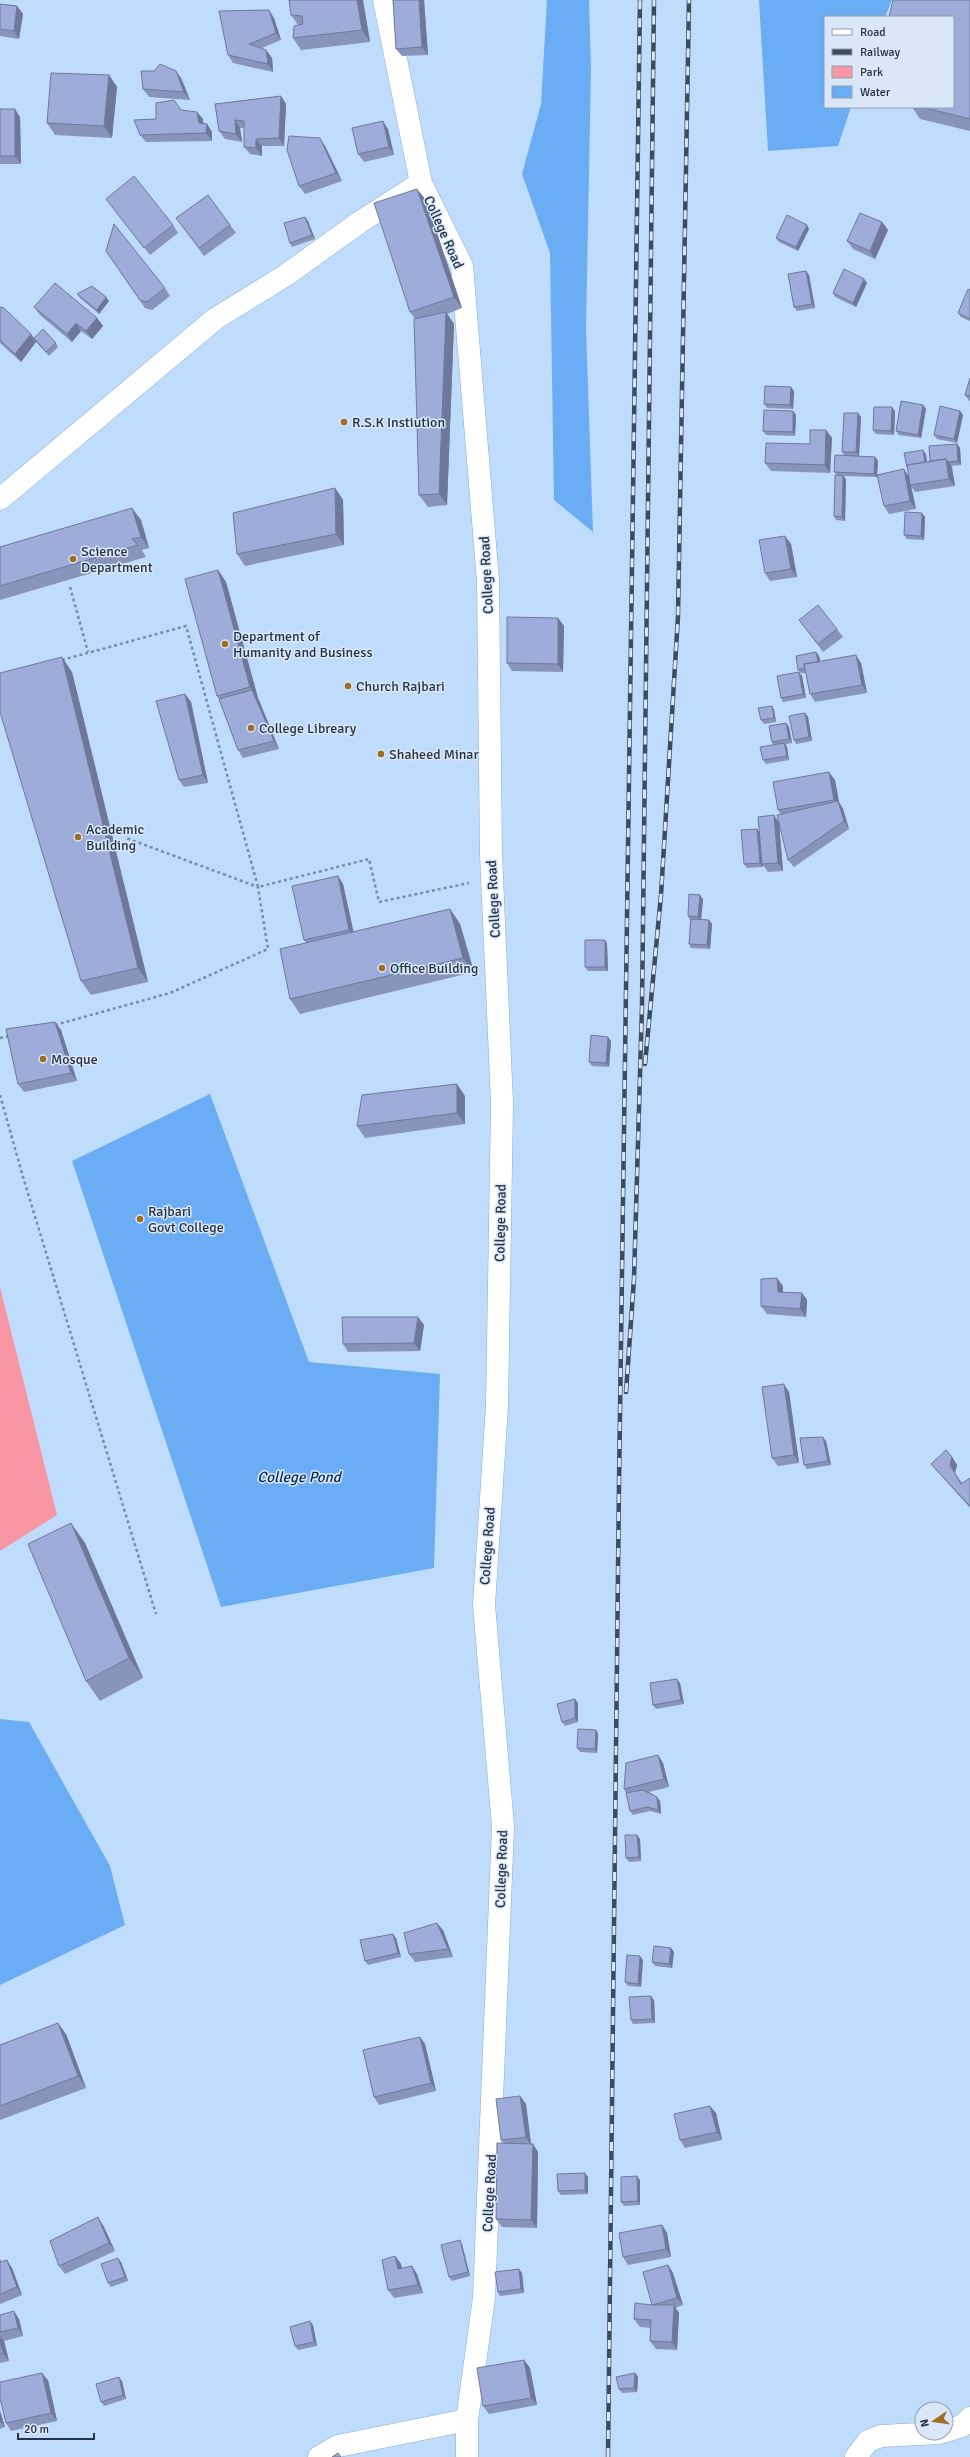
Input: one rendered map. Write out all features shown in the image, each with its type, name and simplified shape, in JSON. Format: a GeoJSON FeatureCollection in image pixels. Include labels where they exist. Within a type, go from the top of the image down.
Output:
{"type":"FeatureCollection","features":[{"type":"Feature","properties":{"kind":"street","name":"College Road"},"geometry":{"type":"LineString","coordinates":[[384,0],[421,183],[462,266],[488,581],[493,878],[502,1111],[497,1406],[484,1605],[503,1826],[484,2298],[467,2420],[467,2457]]}},
{"type":"Feature","properties":{"kind":"street"},"geometry":{"type":"LineString","coordinates":[[0,499],[215,319],[286,275],[360,222],[421,183]]}},
{"type":"Feature","properties":{"kind":"street"},"geometry":{"type":"LineString","coordinates":[[954,2428],[962,2426],[970,2418]]}},
{"type":"Feature","properties":{"kind":"street"},"geometry":{"type":"LineString","coordinates":[[319,2457],[338,2446],[467,2420]]}},
{"type":"Feature","properties":{"kind":"street"},"geometry":{"type":"LineString","coordinates":[[856,2457],[868,2441],[881,2436],[914,2434]]}},
{"type":"Feature","properties":{"kind":"path"},"geometry":{"type":"LineString","coordinates":[[70,587],[88,652]]}},
{"type":"Feature","properties":{"kind":"path"},"geometry":{"type":"LineString","coordinates":[[52,1026],[170,994],[268,949],[258,887],[186,626],[59,661]]}},
{"type":"Feature","properties":{"kind":"path"},"geometry":{"type":"LineString","coordinates":[[126,838],[258,887],[369,859],[379,902],[493,878]]}},
{"type":"Feature","properties":{"kind":"path"},"geometry":{"type":"LineString","coordinates":[[0,1038],[15,1034]]}},
{"type":"Feature","properties":{"kind":"path"},"geometry":{"type":"LineString","coordinates":[[0,1095],[23,1177],[156,1614]]}},
{"type":"Feature","properties":{"kind":"green space"},"geometry":{"type":"Polygon","coordinates":[[[0,1287],[57,1515],[0,1551],[0,1287]]]}},
{"type":"Feature","properties":{"kind":"water"},"geometry":{"type":"Polygon","coordinates":[[[547,0],[589,0],[591,69],[586,329],[593,532],[554,500],[550,253],[522,174],[541,104],[547,0]]]}},
{"type":"Feature","properties":{"kind":"water"},"geometry":{"type":"Polygon","coordinates":[[[759,0],[892,0],[885,16],[824,16],[824,108],[851,108],[838,146],[768,151],[759,0]]]}},
{"type":"Feature","properties":{"kind":"water","name":"College Pond"},"geometry":{"type":"Polygon","coordinates":[[[210,1094],[309,1362],[440,1374],[434,1568],[221,1607],[72,1161],[210,1094]]]}},
{"type":"Feature","properties":{"kind":"water"},"geometry":{"type":"Polygon","coordinates":[[[0,1719],[29,1722],[110,1866],[125,1925],[0,1985],[0,1719]]]}},
{"type":"Feature","properties":{"kind":"building"},"geometry":{"type":"Polygon","coordinates":[[[289,0],[357,0],[362,30],[293,38],[294,26],[303,24],[302,16],[291,15],[289,0]]]}},
{"type":"Feature","properties":{"kind":"building"},"geometry":{"type":"Polygon","coordinates":[[[393,0],[419,0],[422,47],[396,49],[393,0]]]}},
{"type":"Feature","properties":{"kind":"building"},"geometry":{"type":"Polygon","coordinates":[[[893,0],[970,0],[970,119],[926,108],[954,108],[954,16],[889,16],[893,0]]]}},
{"type":"Feature","properties":{"kind":"building"},"geometry":{"type":"Polygon","coordinates":[[[0,4],[17,6],[14,31],[0,29],[0,4]]]}},
{"type":"Feature","properties":{"kind":"building"},"geometry":{"type":"Polygon","coordinates":[[[269,10],[276,33],[249,44],[266,50],[268,64],[228,55],[219,11],[269,10]]]}},
{"type":"Feature","properties":{"kind":"building"},"geometry":{"type":"Polygon","coordinates":[[[160,64],[176,71],[184,92],[143,89],[141,71],[154,71],[160,64]]]}},
{"type":"Feature","properties":{"kind":"building"},"geometry":{"type":"Polygon","coordinates":[[[51,73],[109,75],[104,126],[47,123],[51,73]]]}},
{"type":"Feature","properties":{"kind":"building"},"geometry":{"type":"Polygon","coordinates":[[[281,96],[279,138],[256,139],[256,148],[244,147],[244,121],[235,120],[236,134],[219,131],[215,104],[281,96]]]}},
{"type":"Feature","properties":{"kind":"building"},"geometry":{"type":"Polygon","coordinates":[[[174,100],[181,110],[197,112],[199,123],[207,124],[206,133],[140,135],[134,120],[156,119],[156,103],[174,100]]]}},
{"type":"Feature","properties":{"kind":"building"},"geometry":{"type":"Polygon","coordinates":[[[0,109],[15,109],[15,156],[0,156],[0,109]]]}},
{"type":"Feature","properties":{"kind":"building"},"geometry":{"type":"Polygon","coordinates":[[[383,121],[389,147],[358,154],[352,128],[383,121]]]}},
{"type":"Feature","properties":{"kind":"building"},"geometry":{"type":"Polygon","coordinates":[[[289,136],[320,138],[336,173],[299,186],[287,150],[289,136]]]}},
{"type":"Feature","properties":{"kind":"building"},"geometry":{"type":"Polygon","coordinates":[[[134,176],[173,225],[144,248],[106,199],[134,176]]]}},
{"type":"Feature","properties":{"kind":"building"},"geometry":{"type":"Polygon","coordinates":[[[417,189],[454,297],[410,312],[374,203],[417,189]]]}},
{"type":"Feature","properties":{"kind":"building"},"geometry":{"type":"Polygon","coordinates":[[[208,195],[230,225],[199,248],[176,218],[208,195]]]}},
{"type":"Feature","properties":{"kind":"building"},"geometry":{"type":"Polygon","coordinates":[[[860,213],[882,222],[870,251],[847,241],[860,213]]]}},
{"type":"Feature","properties":{"kind":"building"},"geometry":{"type":"Polygon","coordinates":[[[787,215],[807,225],[796,247],[776,238],[787,215]]]}},
{"type":"Feature","properties":{"kind":"building"},"geometry":{"type":"Polygon","coordinates":[[[305,217],[312,235],[290,243],[284,223],[305,217]]]}},
{"type":"Feature","properties":{"kind":"building"},"geometry":{"type":"Polygon","coordinates":[[[114,224],[165,288],[147,302],[140,300],[106,251],[114,224]]]}},
{"type":"Feature","properties":{"kind":"building"},"geometry":{"type":"Polygon","coordinates":[[[844,269],[864,279],[853,303],[833,293],[844,269]]]}},
{"type":"Feature","properties":{"kind":"building"},"geometry":{"type":"Polygon","coordinates":[[[806,271],[812,304],[794,307],[788,274],[806,271]]]}},
{"type":"Feature","properties":{"kind":"building"},"geometry":{"type":"Polygon","coordinates":[[[55,283],[97,318],[86,331],[76,323],[67,334],[34,307],[55,283]]]}},
{"type":"Feature","properties":{"kind":"building"},"geometry":{"type":"Polygon","coordinates":[[[92,286],[106,297],[97,310],[77,294],[92,286]]]}},
{"type":"Feature","properties":{"kind":"building"},"geometry":{"type":"Polygon","coordinates":[[[968,289],[970,290],[970,319],[958,313],[968,289]]]}},
{"type":"Feature","properties":{"kind":"building"},"geometry":{"type":"Polygon","coordinates":[[[0,307],[4,308],[31,334],[15,354],[0,340],[0,307]]]}},
{"type":"Feature","properties":{"kind":"building"},"geometry":{"type":"Polygon","coordinates":[[[446,312],[439,494],[419,495],[414,319],[446,312]]]}},
{"type":"Feature","properties":{"kind":"building"},"geometry":{"type":"Polygon","coordinates":[[[43,329],[56,343],[46,352],[34,338],[43,329]]]}},
{"type":"Feature","properties":{"kind":"building"},"geometry":{"type":"Polygon","coordinates":[[[970,378],[970,396],[965,395],[970,378]]]}},
{"type":"Feature","properties":{"kind":"building"},"geometry":{"type":"Polygon","coordinates":[[[765,386],[791,387],[790,405],[764,404],[765,386]]]}},
{"type":"Feature","properties":{"kind":"building"},"geometry":{"type":"Polygon","coordinates":[[[901,401],[923,405],[918,435],[896,431],[901,401]]]}},
{"type":"Feature","properties":{"kind":"building"},"geometry":{"type":"Polygon","coordinates":[[[940,406],[960,411],[954,439],[934,435],[940,406]]]}},
{"type":"Feature","properties":{"kind":"building"},"geometry":{"type":"Polygon","coordinates":[[[874,407],[892,407],[891,431],[873,430],[874,407]]]}},
{"type":"Feature","properties":{"kind":"building"},"geometry":{"type":"Polygon","coordinates":[[[764,410],[793,411],[793,432],[763,431],[764,410]]]}},
{"type":"Feature","properties":{"kind":"building"},"geometry":{"type":"Polygon","coordinates":[[[844,413],[858,413],[856,452],[842,452],[844,413]]]}},
{"type":"Feature","properties":{"kind":"building"},"geometry":{"type":"Polygon","coordinates":[[[810,430],[826,430],[825,465],[765,463],[766,443],[810,444],[810,430]]]}},
{"type":"Feature","properties":{"kind":"building"},"geometry":{"type":"Polygon","coordinates":[[[957,444],[958,461],[948,462],[946,459],[930,461],[929,446],[957,444]]]}},
{"type":"Feature","properties":{"kind":"building"},"geometry":{"type":"Polygon","coordinates":[[[923,450],[925,462],[907,465],[907,467],[904,453],[923,450]]]}},
{"type":"Feature","properties":{"kind":"building"},"geometry":{"type":"Polygon","coordinates":[[[835,455],[875,457],[874,474],[834,472],[835,455]]]}},
{"type":"Feature","properties":{"kind":"building"},"geometry":{"type":"Polygon","coordinates":[[[946,459],[949,479],[910,485],[907,465],[946,459]]]}},
{"type":"Feature","properties":{"kind":"building"},"geometry":{"type":"Polygon","coordinates":[[[904,469],[910,501],[884,506],[877,475],[904,469]]]}},
{"type":"Feature","properties":{"kind":"building"},"geometry":{"type":"Polygon","coordinates":[[[835,475],[843,476],[842,517],[834,516],[835,475]]]}},
{"type":"Feature","properties":{"kind":"building"},"geometry":{"type":"Polygon","coordinates":[[[335,488],[336,534],[237,554],[233,513],[335,488]]]}},
{"type":"Feature","properties":{"kind":"building","name":"Science Department"},"geometry":{"type":"Polygon","coordinates":[[[132,508],[141,537],[132,539],[138,545],[0,586],[0,547],[132,508]]]}},
{"type":"Feature","properties":{"kind":"building"},"geometry":{"type":"Polygon","coordinates":[[[905,512],[922,513],[921,536],[904,535],[905,512]]]}},
{"type":"Feature","properties":{"kind":"building"},"geometry":{"type":"Polygon","coordinates":[[[785,536],[791,569],[765,573],[759,540],[785,536]]]}},
{"type":"Feature","properties":{"kind":"building","name":"Department of Humanity and Business"},"geometry":{"type":"Polygon","coordinates":[[[218,570],[250,687],[217,696],[185,579],[218,570]]]}},
{"type":"Feature","properties":{"kind":"building"},"geometry":{"type":"Polygon","coordinates":[[[818,605],[837,629],[818,644],[799,620],[818,605]]]}},
{"type":"Feature","properties":{"kind":"building"},"geometry":{"type":"Polygon","coordinates":[[[507,617],[558,618],[558,664],[507,663],[507,617]]]}},
{"type":"Feature","properties":{"kind":"building"},"geometry":{"type":"Polygon","coordinates":[[[816,652],[818,662],[804,664],[805,668],[798,670],[796,656],[816,652]]]}},
{"type":"Feature","properties":{"kind":"building"},"geometry":{"type":"Polygon","coordinates":[[[856,655],[862,685],[810,694],[804,664],[856,655]]]}},
{"type":"Feature","properties":{"kind":"building","name":"Academic Building"},"geometry":{"type":"Polygon","coordinates":[[[62,657],[138,968],[81,981],[0,712],[0,673],[62,657]]]}},
{"type":"Feature","properties":{"kind":"building"},"geometry":{"type":"Polygon","coordinates":[[[799,672],[803,694],[781,698],[777,676],[799,672]]]}},
{"type":"Feature","properties":{"kind":"building","name":"College Libreary"},"geometry":{"type":"Polygon","coordinates":[[[252,690],[274,741],[238,750],[219,699],[252,690]]]}},
{"type":"Feature","properties":{"kind":"building"},"geometry":{"type":"Polygon","coordinates":[[[185,694],[203,775],[179,780],[156,701],[185,694]]]}},
{"type":"Feature","properties":{"kind":"building"},"geometry":{"type":"Polygon","coordinates":[[[772,706],[774,718],[761,720],[758,708],[772,706]]]}},
{"type":"Feature","properties":{"kind":"building"},"geometry":{"type":"Polygon","coordinates":[[[805,713],[809,737],[794,740],[789,716],[805,713]]]}},
{"type":"Feature","properties":{"kind":"building"},"geometry":{"type":"Polygon","coordinates":[[[786,723],[789,739],[772,742],[769,726],[786,723]]]}},
{"type":"Feature","properties":{"kind":"building"},"geometry":{"type":"Polygon","coordinates":[[[784,743],[787,756],[763,760],[760,747],[784,743]]]}},
{"type":"Feature","properties":{"kind":"building"},"geometry":{"type":"Polygon","coordinates":[[[829,772],[834,800],[778,810],[773,782],[829,772]]]}},
{"type":"Feature","properties":{"kind":"building"},"geometry":{"type":"Polygon","coordinates":[[[838,801],[844,821],[788,860],[777,815],[838,801]]]}},
{"type":"Feature","properties":{"kind":"building"},"geometry":{"type":"Polygon","coordinates":[[[774,815],[778,863],[762,864],[758,817],[774,815]]]}},
{"type":"Feature","properties":{"kind":"building"},"geometry":{"type":"Polygon","coordinates":[[[757,829],[760,863],[744,864],[741,830],[757,829]]]}},
{"type":"Feature","properties":{"kind":"building"},"geometry":{"type":"Polygon","coordinates":[[[338,876],[349,930],[304,940],[292,886],[338,876]]]}},
{"type":"Feature","properties":{"kind":"building"},"geometry":{"type":"Polygon","coordinates":[[[689,894],[700,895],[698,917],[688,916],[689,894]]]}},
{"type":"Feature","properties":{"kind":"building","name":"Office Building"},"geometry":{"type":"Polygon","coordinates":[[[450,909],[463,958],[290,999],[280,949],[450,909]]]}},
{"type":"Feature","properties":{"kind":"building"},"geometry":{"type":"Polygon","coordinates":[[[691,919],[709,920],[707,945],[689,944],[691,919]]]}},
{"type":"Feature","properties":{"kind":"building"},"geometry":{"type":"Polygon","coordinates":[[[585,940],[605,940],[605,967],[585,967],[585,940]]]}},
{"type":"Feature","properties":{"kind":"building","name":"Mosque"},"geometry":{"type":"Polygon","coordinates":[[[55,1022],[71,1073],[18,1084],[6,1029],[55,1022]]]}},
{"type":"Feature","properties":{"kind":"building"},"geometry":{"type":"Polygon","coordinates":[[[591,1035],[608,1037],[606,1063],[589,1062],[591,1035]]]}},
{"type":"Feature","properties":{"kind":"building"},"geometry":{"type":"Polygon","coordinates":[[[457,1084],[457,1113],[357,1126],[362,1095],[457,1084]]]}},
{"type":"Feature","properties":{"kind":"building"},"geometry":{"type":"Polygon","coordinates":[[[777,1278],[778,1292],[802,1293],[800,1309],[761,1306],[761,1279],[777,1278]]]}},
{"type":"Feature","properties":{"kind":"building"},"geometry":{"type":"Polygon","coordinates":[[[342,1317],[418,1317],[414,1343],[343,1344],[342,1317]]]}},
{"type":"Feature","properties":{"kind":"building"},"geometry":{"type":"Polygon","coordinates":[[[784,1384],[794,1455],[772,1458],[762,1387],[784,1384]]]}},
{"type":"Feature","properties":{"kind":"building"},"geometry":{"type":"Polygon","coordinates":[[[823,1437],[828,1461],[804,1465],[800,1438],[823,1437]]]}},
{"type":"Feature","properties":{"kind":"building"},"geometry":{"type":"Polygon","coordinates":[[[946,1450],[952,1457],[950,1465],[961,1484],[970,1478],[970,1506],[931,1464],[946,1450]]]}},
{"type":"Feature","properties":{"kind":"building"},"geometry":{"type":"Polygon","coordinates":[[[71,1523],[129,1658],[86,1681],[28,1544],[71,1523]]]}},
{"type":"Feature","properties":{"kind":"building"},"geometry":{"type":"Polygon","coordinates":[[[677,1679],[681,1700],[653,1705],[650,1683],[677,1679]]]}},
{"type":"Feature","properties":{"kind":"building"},"geometry":{"type":"Polygon","coordinates":[[[575,1699],[575,1718],[562,1722],[557,1704],[575,1699]]]}},
{"type":"Feature","properties":{"kind":"building"},"geometry":{"type":"Polygon","coordinates":[[[578,1729],[596,1730],[595,1749],[577,1748],[578,1729]]]}},
{"type":"Feature","properties":{"kind":"building"},"geometry":{"type":"Polygon","coordinates":[[[658,1755],[664,1779],[624,1789],[626,1763],[658,1755]]]}},
{"type":"Feature","properties":{"kind":"building"},"geometry":{"type":"Polygon","coordinates":[[[643,1790],[657,1797],[658,1810],[647,1807],[630,1811],[626,1793],[643,1790]]]}},
{"type":"Feature","properties":{"kind":"building"},"geometry":{"type":"Polygon","coordinates":[[[625,1835],[637,1835],[639,1857],[626,1858],[625,1835]]]}},
{"type":"Feature","properties":{"kind":"building"},"geometry":{"type":"Polygon","coordinates":[[[437,1923],[448,1949],[409,1954],[404,1933],[437,1923]]]}},
{"type":"Feature","properties":{"kind":"building"},"geometry":{"type":"Polygon","coordinates":[[[393,1934],[398,1953],[365,1961],[360,1940],[393,1934]]]}},
{"type":"Feature","properties":{"kind":"building"},"geometry":{"type":"Polygon","coordinates":[[[654,1946],[671,1948],[669,1964],[652,1962],[654,1946]]]}},
{"type":"Feature","properties":{"kind":"building"},"geometry":{"type":"Polygon","coordinates":[[[627,1955],[640,1956],[638,1984],[625,1982],[627,1955]]]}},
{"type":"Feature","properties":{"kind":"building"},"geometry":{"type":"Polygon","coordinates":[[[651,1996],[652,2019],[631,2020],[629,1997],[651,1996]]]}},
{"type":"Feature","properties":{"kind":"building"},"geometry":{"type":"Polygon","coordinates":[[[58,2023],[78,2076],[0,2106],[0,2045],[58,2023]]]}},
{"type":"Feature","properties":{"kind":"building"},"geometry":{"type":"Polygon","coordinates":[[[420,2037],[431,2083],[374,2097],[363,2050],[420,2037]]]}},
{"type":"Feature","properties":{"kind":"building"},"geometry":{"type":"Polygon","coordinates":[[[520,2096],[526,2137],[501,2140],[496,2099],[520,2096]]]}},
{"type":"Feature","properties":{"kind":"building"},"geometry":{"type":"Polygon","coordinates":[[[710,2106],[717,2132],[680,2140],[674,2114],[710,2106]]]}},
{"type":"Feature","properties":{"kind":"building"},"geometry":{"type":"Polygon","coordinates":[[[497,2143],[533,2144],[531,2220],[496,2219],[497,2143]]]}},
{"type":"Feature","properties":{"kind":"building"},"geometry":{"type":"Polygon","coordinates":[[[585,2173],[585,2190],[558,2191],[557,2174],[585,2173]]]}},
{"type":"Feature","properties":{"kind":"building"},"geometry":{"type":"Polygon","coordinates":[[[637,2176],[638,2201],[621,2202],[621,2177],[637,2176]]]}},
{"type":"Feature","properties":{"kind":"building"},"geometry":{"type":"Polygon","coordinates":[[[98,2217],[109,2243],[59,2266],[50,2241],[98,2217]]]}},
{"type":"Feature","properties":{"kind":"building"},"geometry":{"type":"Polygon","coordinates":[[[662,2225],[666,2249],[623,2257],[619,2233],[662,2225]]]}},
{"type":"Feature","properties":{"kind":"building"},"geometry":{"type":"Polygon","coordinates":[[[460,2240],[468,2272],[449,2277],[441,2245],[460,2240]]]}},
{"type":"Feature","properties":{"kind":"building"},"geometry":{"type":"Polygon","coordinates":[[[395,2256],[398,2269],[412,2266],[418,2285],[388,2290],[382,2260],[395,2256]]]}},
{"type":"Feature","properties":{"kind":"building"},"geometry":{"type":"Polygon","coordinates":[[[118,2258],[125,2277],[108,2283],[101,2264],[118,2258]]]}},
{"type":"Feature","properties":{"kind":"building"},"geometry":{"type":"Polygon","coordinates":[[[7,2260],[17,2287],[0,2294],[0,2262],[7,2260]]]}},
{"type":"Feature","properties":{"kind":"building"},"geometry":{"type":"Polygon","coordinates":[[[668,2265],[677,2298],[652,2305],[643,2272],[668,2265]]]}},
{"type":"Feature","properties":{"kind":"building"},"geometry":{"type":"Polygon","coordinates":[[[519,2269],[521,2289],[498,2292],[495,2272],[519,2269]]]}},
{"type":"Feature","properties":{"kind":"building"},"geometry":{"type":"Polygon","coordinates":[[[635,2303],[674,2305],[672,2342],[650,2341],[651,2320],[634,2319],[635,2303]]]}},
{"type":"Feature","properties":{"kind":"building"},"geometry":{"type":"Polygon","coordinates":[[[14,2311],[18,2328],[0,2332],[0,2315],[14,2311]]]}},
{"type":"Feature","properties":{"kind":"building"},"geometry":{"type":"Polygon","coordinates":[[[310,2321],[314,2342],[295,2346],[290,2327],[310,2321]]]}},
{"type":"Feature","properties":{"kind":"building"},"geometry":{"type":"Polygon","coordinates":[[[0,2341],[3,2353],[0,2354],[0,2341]]]}},
{"type":"Feature","properties":{"kind":"building"},"geometry":{"type":"Polygon","coordinates":[[[524,2360],[531,2398],[483,2406],[477,2368],[524,2360]]]}},
{"type":"Feature","properties":{"kind":"building"},"geometry":{"type":"Polygon","coordinates":[[[42,2373],[51,2413],[6,2423],[0,2398],[0,2382],[42,2373]]]}},
{"type":"Feature","properties":{"kind":"building"},"geometry":{"type":"Polygon","coordinates":[[[635,2373],[634,2388],[619,2389],[616,2377],[635,2373]]]}},
{"type":"Feature","properties":{"kind":"building"},"geometry":{"type":"Polygon","coordinates":[[[119,2377],[123,2395],[101,2402],[96,2384],[119,2377]]]}},
{"type":"Feature","properties":{"kind":"building"},"geometry":{"type":"Polygon","coordinates":[[[338,2453],[341,2457],[332,2457],[338,2453]]]}},
{"type":"Feature","properties":{"kind":"railway"},"geometry":{"type":"LineString","coordinates":[[608,2457],[619,1484],[640,0]]}},
{"type":"Feature","properties":{"kind":"railway"},"geometry":{"type":"LineString","coordinates":[[626,1392],[634,1279],[642,1006],[654,0]]}},
{"type":"Feature","properties":{"kind":"railway"},"geometry":{"type":"LineString","coordinates":[[645,1064],[661,895],[678,616],[689,0]]}},
{"type":"Feature","properties":{"kind":"place","name":"R.S.K Instiution"},"geometry":{"type":"Point","coordinates":[344,422]}},
{"type":"Feature","properties":{"kind":"place","name":"Science Department"},"geometry":{"type":"Point","coordinates":[73,559]}},
{"type":"Feature","properties":{"kind":"place","name":"Department of Humanity and Business"},"geometry":{"type":"Point","coordinates":[225,644]}},
{"type":"Feature","properties":{"kind":"place","name":"Church Rajbari"},"geometry":{"type":"Point","coordinates":[348,686]}},
{"type":"Feature","properties":{"kind":"place","name":"College Libreary"},"geometry":{"type":"Point","coordinates":[251,728]}},
{"type":"Feature","properties":{"kind":"place","name":"Shaheed Minar"},"geometry":{"type":"Point","coordinates":[381,754]}},
{"type":"Feature","properties":{"kind":"place","name":"Academic Building"},"geometry":{"type":"Point","coordinates":[78,837]}},
{"type":"Feature","properties":{"kind":"place","name":"Office Building"},"geometry":{"type":"Point","coordinates":[382,968]}},
{"type":"Feature","properties":{"kind":"place","name":"Mosque"},"geometry":{"type":"Point","coordinates":[43,1059]}},
{"type":"Feature","properties":{"kind":"place","name":"Rajbari Govt College"},"geometry":{"type":"Point","coordinates":[140,1219]}}]}
